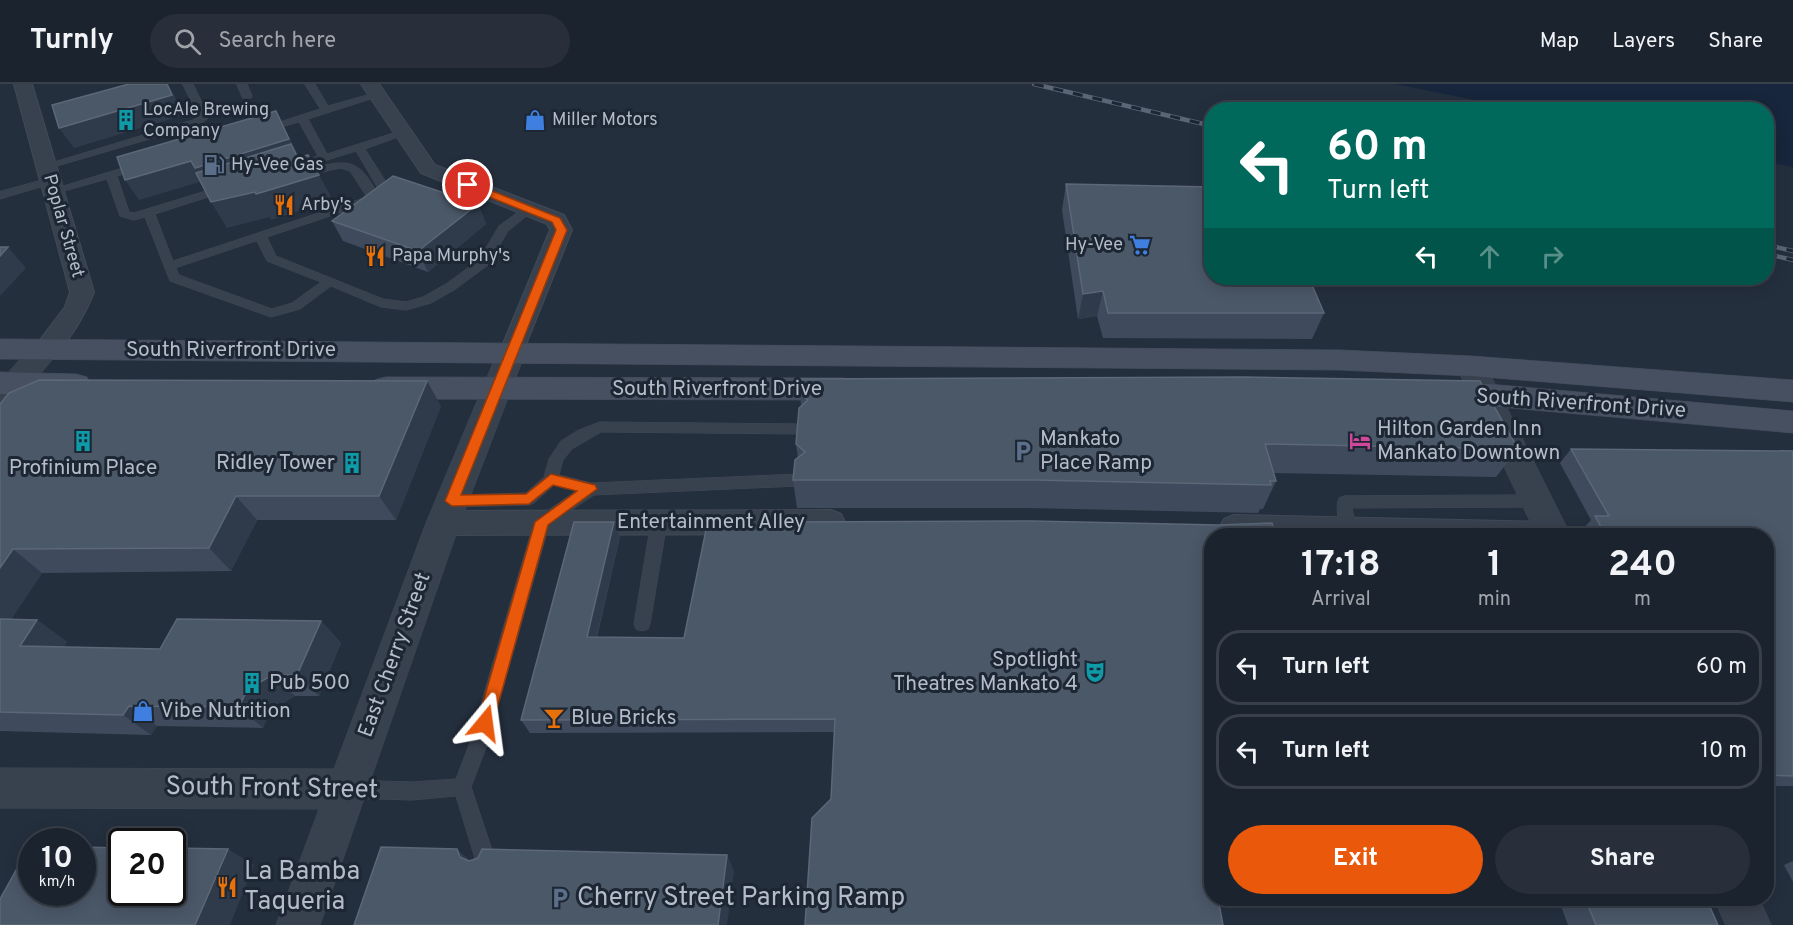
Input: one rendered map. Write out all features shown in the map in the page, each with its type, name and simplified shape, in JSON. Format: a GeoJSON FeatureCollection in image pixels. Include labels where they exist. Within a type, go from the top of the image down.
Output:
{"type":"FeatureCollection","features":[{"type":"Feature","properties":{"kind":"main road","name":"South Riverfront Drive"},"geometry":{"type":"LineString","coordinates":[[0,349],[512,351],[1340,360],[1471,366],[1793,391]]}},
{"type":"Feature","properties":{"kind":"main road"},"geometry":{"type":"LineString","coordinates":[[5,390],[102,385]]}},
{"type":"Feature","properties":{"kind":"main road","name":"South Riverfront Drive"},"geometry":{"type":"LineString","coordinates":[[361,388],[873,389]]}},
{"type":"Feature","properties":{"kind":"main road","name":"South Riverfront Drive"},"geometry":{"type":"LineString","coordinates":[[1419,394],[1488,395],[1793,422]]}},
{"type":"Feature","properties":{"kind":"street","name":"Poplar Street"},"geometry":{"type":"LineString","coordinates":[[5,390],[45,349],[76,309],[82,292],[49,179],[41,113],[23,84]]}},
{"type":"Feature","properties":{"kind":"street"},"geometry":{"type":"LineString","coordinates":[[374,90],[428,169],[556,220],[561,230],[512,351]]}},
{"type":"Feature","properties":{"kind":"street","name":"East Cherry Street"},"geometry":{"type":"LineString","coordinates":[[298,925],[448,512],[512,351]]}},
{"type":"Feature","properties":{"kind":"street"},"geometry":{"type":"LineString","coordinates":[[1471,366],[1488,395],[1551,528]]}},
{"type":"Feature","properties":{"kind":"street","name":"Entertainment Alley"},"geometry":{"type":"LineString","coordinates":[[448,512],[542,522],[854,522]]}},
{"type":"Feature","properties":{"kind":"street"},"geometry":{"type":"LineString","coordinates":[[1206,526],[1277,528]]}},
{"type":"Feature","properties":{"kind":"street","name":"South Front Street"},"geometry":{"type":"LineString","coordinates":[[0,788],[347,789]]}},
{"type":"Feature","properties":{"kind":"street"},"geometry":{"type":"LineString","coordinates":[[1740,906],[1749,925]]}},
{"type":"Feature","properties":{"kind":"lane"},"geometry":{"type":"LineString","coordinates":[[0,196],[197,122],[204,117],[188,84]]}},
{"type":"Feature","properties":{"kind":"lane"},"geometry":{"type":"LineString","coordinates":[[242,84],[247,96]]}},
{"type":"Feature","properties":{"kind":"lane"},"geometry":{"type":"LineString","coordinates":[[310,84],[326,111]]}},
{"type":"Feature","properties":{"kind":"lane"},"geometry":{"type":"LineString","coordinates":[[258,116],[259,130],[326,111],[374,90]]}},
{"type":"Feature","properties":{"kind":"lane"},"geometry":{"type":"LineString","coordinates":[[302,118],[324,158]]}},
{"type":"Feature","properties":{"kind":"lane"},"geometry":{"type":"LineString","coordinates":[[374,199],[359,171],[346,164],[286,175],[324,158],[404,133]]}},
{"type":"Feature","properties":{"kind":"lane"},"geometry":{"type":"LineString","coordinates":[[168,266],[374,199],[385,190],[359,147]]}},
{"type":"Feature","properties":{"kind":"lane"},"geometry":{"type":"LineString","coordinates":[[49,179],[111,174],[155,161]]}},
{"type":"Feature","properties":{"kind":"lane"},"geometry":{"type":"LineString","coordinates":[[111,174],[124,214],[134,217],[206,195],[209,201],[238,190]]}},
{"type":"Feature","properties":{"kind":"lane"},"geometry":{"type":"LineString","coordinates":[[261,236],[271,258],[381,303],[406,306],[427,300],[450,287],[484,262],[503,229],[529,209]]}},
{"type":"Feature","properties":{"kind":"lane"},"geometry":{"type":"LineString","coordinates":[[149,212],[174,279],[271,313],[296,306],[330,281]]}},
{"type":"Feature","properties":{"kind":"lane"},"geometry":{"type":"LineString","coordinates":[[448,512],[529,499],[551,479],[552,467],[560,450],[574,437],[600,427],[802,429]]}},
{"type":"Feature","properties":{"kind":"lane"},"geometry":{"type":"LineString","coordinates":[[551,479],[591,489],[799,480]]}},
{"type":"Feature","properties":{"kind":"lane"},"geometry":{"type":"LineString","coordinates":[[487,866],[462,787],[478,745],[542,522],[591,489]]}},
{"type":"Feature","properties":{"kind":"lane"},"geometry":{"type":"LineString","coordinates":[[1348,528],[1344,502],[1538,501]]}},
{"type":"Feature","properties":{"kind":"lane"},"geometry":{"type":"LineString","coordinates":[[642,624],[659,522]]}},
{"type":"Feature","properties":{"kind":"lane","name":"South Front Street"},"geometry":{"type":"LineString","coordinates":[[347,789],[412,790],[462,787]]}},
{"type":"Feature","properties":{"kind":"water"},"geometry":{"type":"Polygon","coordinates":[[[1395,84],[1793,84],[1793,167],[1774,163],[1774,102],[1484,102],[1395,84]]]}},
{"type":"Feature","properties":{"kind":"building"},"geometry":{"type":"Polygon","coordinates":[[[129,84],[167,84],[172,95],[59,128],[52,105],[129,84]]]}},
{"type":"Feature","properties":{"kind":"building"},"geometry":{"type":"Polygon","coordinates":[[[276,111],[289,139],[195,168],[191,161],[125,180],[117,157],[276,111]]]}},
{"type":"Feature","properties":{"kind":"building"},"geometry":{"type":"Polygon","coordinates":[[[291,144],[298,158],[308,155],[319,175],[256,194],[255,192],[211,202],[196,173],[291,144]]]}},
{"type":"Feature","properties":{"kind":"building"},"geometry":{"type":"Polygon","coordinates":[[[393,176],[478,204],[418,251],[332,221],[393,176]]]}},
{"type":"Feature","properties":{"kind":"building","name":"Hy-Vee"},"geometry":{"type":"Polygon","coordinates":[[[1066,184],[1204,187],[1204,285],[1312,285],[1324,313],[1108,313],[1103,291],[1083,294],[1066,184]]]}},
{"type":"Feature","properties":{"kind":"building"},"geometry":{"type":"Polygon","coordinates":[[[0,247],[8,247],[0,256],[0,247]]]}},
{"type":"Feature","properties":{"kind":"building"},"geometry":{"type":"Polygon","coordinates":[[[1243,377],[1480,381],[1518,449],[1265,444],[1276,481],[1270,481],[1271,485],[1034,480],[793,480],[795,460],[805,452],[796,444],[799,408],[808,400],[800,393],[801,379],[1243,377]]]}},
{"type":"Feature","properties":{"kind":"building"},"geometry":{"type":"Polygon","coordinates":[[[39,380],[427,381],[379,496],[236,496],[209,548],[13,549],[0,568],[0,404],[9,393],[39,380]]]}},
{"type":"Feature","properties":{"kind":"building"},"geometry":{"type":"Polygon","coordinates":[[[1571,449],[1793,451],[1793,776],[1774,775],[1774,528],[1602,528],[1595,516],[1609,516],[1571,449]]]}},
{"type":"Feature","properties":{"kind":"building"},"geometry":{"type":"Polygon","coordinates":[[[1032,521],[1219,525],[1272,523],[1274,528],[1204,528],[1204,906],[1219,906],[1223,925],[805,925],[812,818],[831,799],[835,719],[521,720],[574,522],[614,522],[587,637],[684,638],[707,525],[792,529],[793,522],[1032,521]]]}},
{"type":"Feature","properties":{"kind":"building"},"geometry":{"type":"Polygon","coordinates":[[[0,619],[37,620],[20,646],[160,649],[177,619],[321,621],[297,675],[272,675],[247,690],[239,707],[129,706],[123,715],[0,712],[0,619]]]}},
{"type":"Feature","properties":{"kind":"building"},"geometry":{"type":"Polygon","coordinates":[[[96,847],[108,848],[108,906],[186,906],[186,848],[228,849],[195,925],[0,925],[0,899],[18,867],[18,906],[96,906],[96,847]]]}},
{"type":"Feature","properties":{"kind":"building","name":"Cherry Street Parking Ramp"},"geometry":{"type":"Polygon","coordinates":[[[381,847],[457,849],[460,857],[469,861],[478,858],[482,849],[727,855],[718,925],[354,925],[381,847]]]}},
{"type":"Feature","properties":{"kind":"building"},"geometry":{"type":"Polygon","coordinates":[[[1588,906],[1710,906],[1718,925],[1596,925],[1588,906]]]}},
{"type":"Feature","properties":{"kind":"railway"},"geometry":{"type":"LineString","coordinates":[[1034,84],[1204,124]]}},
{"type":"Feature","properties":{"kind":"railway"},"geometry":{"type":"LineString","coordinates":[[1774,247],[1793,251]]}},
{"type":"Feature","properties":{"kind":"railway"},"geometry":{"type":"LineString","coordinates":[[1774,256],[1793,260]]}},
{"type":"Feature","properties":{"kind":"place","name":"LocAle Brewing Company"},"geometry":{"type":"Point","coordinates":[126,120]}},
{"type":"Feature","properties":{"kind":"place","name":"Miller Motors"},"geometry":{"type":"Point","coordinates":[535,120]}},
{"type":"Feature","properties":{"kind":"place","name":"Hy-Vee Gas"},"geometry":{"type":"Point","coordinates":[214,165]}},
{"type":"Feature","properties":{"kind":"place","name":"Arby's"},"geometry":{"type":"Point","coordinates":[284,205]}},
{"type":"Feature","properties":{"kind":"place","name":"Hy-Vee"},"geometry":{"type":"Point","coordinates":[1140,245]}},
{"type":"Feature","properties":{"kind":"place","name":"Papa Murphy's"},"geometry":{"type":"Point","coordinates":[375,256]}},
{"type":"Feature","properties":{"kind":"place","name":"Profinium Place"},"geometry":{"type":"Point","coordinates":[83,441]}},
{"type":"Feature","properties":{"kind":"place","name":"Hilton Garden Inn Mankato Downtown"},"geometry":{"type":"Point","coordinates":[1360,441]}},
{"type":"Feature","properties":{"kind":"place","name":"Mankato Place Ramp"},"geometry":{"type":"Point","coordinates":[1023,451]}},
{"type":"Feature","properties":{"kind":"place","name":"Ridley Tower"},"geometry":{"type":"Point","coordinates":[352,463]}},
{"type":"Feature","properties":{"kind":"place","name":"Spotlight Theatres Mankato 4"},"geometry":{"type":"Point","coordinates":[1095,672]}},
{"type":"Feature","properties":{"kind":"place","name":"Pub 500"},"geometry":{"type":"Point","coordinates":[252,683]}},
{"type":"Feature","properties":{"kind":"place","name":"Vibe Nutrition"},"geometry":{"type":"Point","coordinates":[143,711]}},
{"type":"Feature","properties":{"kind":"place","name":"Blue Bricks"},"geometry":{"type":"Point","coordinates":[554,718]}},
{"type":"Feature","properties":{"kind":"place","name":"La Bamba Taqueria"},"geometry":{"type":"Point","coordinates":[227,887]}},
{"type":"Feature","properties":{"kind":"place","name":"Cherry Street Parking Ramp"},"geometry":{"type":"Point","coordinates":[560,898]}},
{"type":"Feature","properties":{"kind":"route"},"geometry":{"type":"LineString","coordinates":[[468,185],[556,220],[561,230],[452,501],[529,499],[551,479],[591,489],[542,522],[485,723]]}}]}
